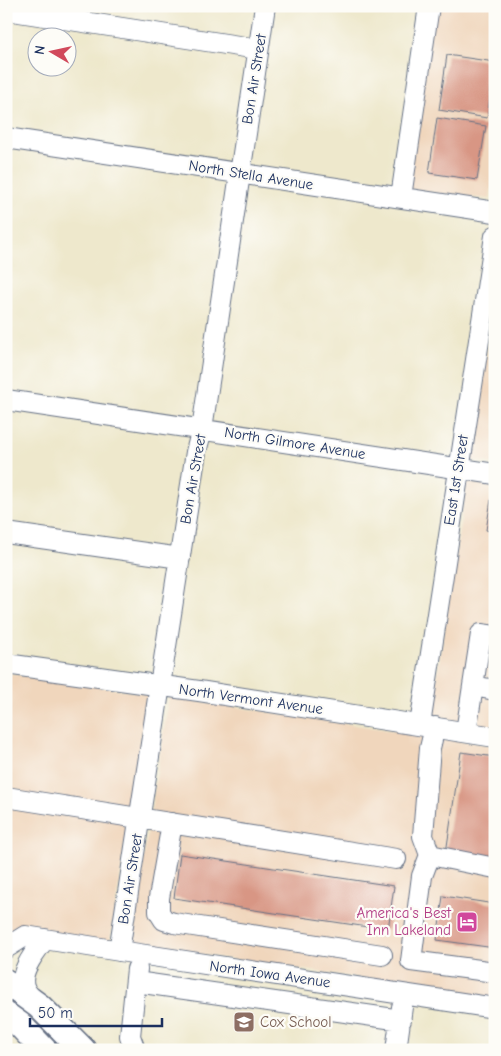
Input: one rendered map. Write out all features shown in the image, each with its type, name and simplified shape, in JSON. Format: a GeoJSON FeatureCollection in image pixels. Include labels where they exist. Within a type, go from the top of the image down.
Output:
{"type":"FeatureCollection","features":[{"type":"Feature","properties":{"kind":"main road"},"geometry":{"type":"LineString","coordinates":[[6,982],[39,1006],[83,1050]]}},
{"type":"Feature","properties":{"kind":"main road"},"geometry":{"type":"LineString","coordinates":[[6,1015],[20,1025],[44,1050]]}},
{"type":"Feature","properties":{"kind":"street","name":"Bon Air Street"},"geometry":{"type":"LineString","coordinates":[[119,951],[196,452],[202,429],[265,6]]}},
{"type":"Feature","properties":{"kind":"street"},"geometry":{"type":"LineString","coordinates":[[401,197],[429,6]]}},
{"type":"Feature","properties":{"kind":"street"},"geometry":{"type":"LineString","coordinates":[[6,10],[258,49]]}},
{"type":"Feature","properties":{"kind":"street","name":"North Stella Avenue"},"geometry":{"type":"LineString","coordinates":[[6,138],[495,212]]}},
{"type":"Feature","properties":{"kind":"street","name":"East 1st Street"},"geometry":{"type":"LineString","coordinates":[[430,856],[424,836],[430,748],[427,726],[458,468],[495,236]]}},
{"type":"Feature","properties":{"kind":"street","name":"North Gilmore Avenue"},"geometry":{"type":"LineString","coordinates":[[6,400],[495,474]]}},
{"type":"Feature","properties":{"kind":"street"},"geometry":{"type":"LineString","coordinates":[[6,534],[180,558]]}},
{"type":"Feature","properties":{"kind":"street"},"geometry":{"type":"LineString","coordinates":[[466,732],[481,634],[495,636]]}},
{"type":"Feature","properties":{"kind":"street","name":"North Vermont Avenue"},"geometry":{"type":"LineString","coordinates":[[6,664],[495,737]]}},
{"type":"Feature","properties":{"kind":"street"},"geometry":{"type":"LineString","coordinates":[[473,686],[495,690]]}},
{"type":"Feature","properties":{"kind":"street"},"geometry":{"type":"LineString","coordinates":[[6,797],[396,859]]}},
{"type":"Feature","properties":{"kind":"street"},"geometry":{"type":"LineString","coordinates":[[172,823],[159,898],[159,912],[164,920],[382,956]]}},
{"type":"Feature","properties":{"kind":"street"},"geometry":{"type":"LineString","coordinates":[[495,868],[430,856],[422,876],[411,961],[495,972]]}},
{"type":"Feature","properties":{"kind":"street","name":"North Iowa Avenue"},"geometry":{"type":"LineString","coordinates":[[6,948],[25,936],[495,1008]]}},
{"type":"Feature","properties":{"kind":"street"},"geometry":{"type":"LineString","coordinates":[[39,1006],[25,989],[23,976],[36,951],[45,939]]}},
{"type":"Feature","properties":{"kind":"street"},"geometry":{"type":"LineString","coordinates":[[135,1050],[130,1036],[139,954]]}},
{"type":"Feature","properties":{"kind":"street"},"geometry":{"type":"LineString","coordinates":[[136,982],[400,1020]]}},
{"type":"Feature","properties":{"kind":"street"},"geometry":{"type":"LineString","coordinates":[[396,1050],[404,994]]}},
{"type":"Feature","properties":{"kind":"shaded area"},"geometry":{"type":"Polygon","coordinates":[[[429,6],[495,6],[495,166],[490,199],[401,188],[429,6]]]}},
{"type":"Feature","properties":{"kind":"shaded area"},"geometry":{"type":"Polygon","coordinates":[[[495,302],[495,464],[470,460],[495,302]]]}},
{"type":"Feature","properties":{"kind":"shaded area"},"geometry":{"type":"Polygon","coordinates":[[[467,478],[495,483],[495,728],[431,717],[467,478]]]}},
{"type":"Feature","properties":{"kind":"shaded area"},"geometry":{"type":"Polygon","coordinates":[[[6,673],[149,694],[110,941],[6,939],[6,673]]]}},
{"type":"Feature","properties":{"kind":"shaded area"},"geometry":{"type":"Polygon","coordinates":[[[169,697],[495,746],[495,998],[130,944],[169,697]]]}},
{"type":"Feature","properties":{"kind":"building"},"geometry":{"type":"Polygon","coordinates":[[[447,55],[495,62],[487,118],[439,110],[447,55]]]}},
{"type":"Feature","properties":{"kind":"building"},"geometry":{"type":"Polygon","coordinates":[[[437,118],[486,126],[477,180],[429,173],[437,118]]]}},
{"type":"Feature","properties":{"kind":"building"},"geometry":{"type":"Polygon","coordinates":[[[491,500],[495,501],[495,532],[486,530],[491,500]]]}},
{"type":"Feature","properties":{"kind":"building"},"geometry":{"type":"Polygon","coordinates":[[[461,752],[495,757],[495,848],[493,860],[446,853],[461,752]]]}},
{"type":"Feature","properties":{"kind":"building"},"geometry":{"type":"Polygon","coordinates":[[[180,854],[394,886],[388,930],[174,898],[180,854]]]}},
{"type":"Feature","properties":{"kind":"building","name":"America's Best Inn Lakeland"},"geometry":{"type":"Polygon","coordinates":[[[443,896],[495,904],[495,948],[437,940],[443,896]]]}},
{"type":"Feature","properties":{"kind":"place","name":"America's Best Inn Lakeland"},"geometry":{"type":"Point","coordinates":[467,922]}},
{"type":"Feature","properties":{"kind":"place","name":"Cox School"},"geometry":{"type":"Point","coordinates":[244,1022]}}]}
